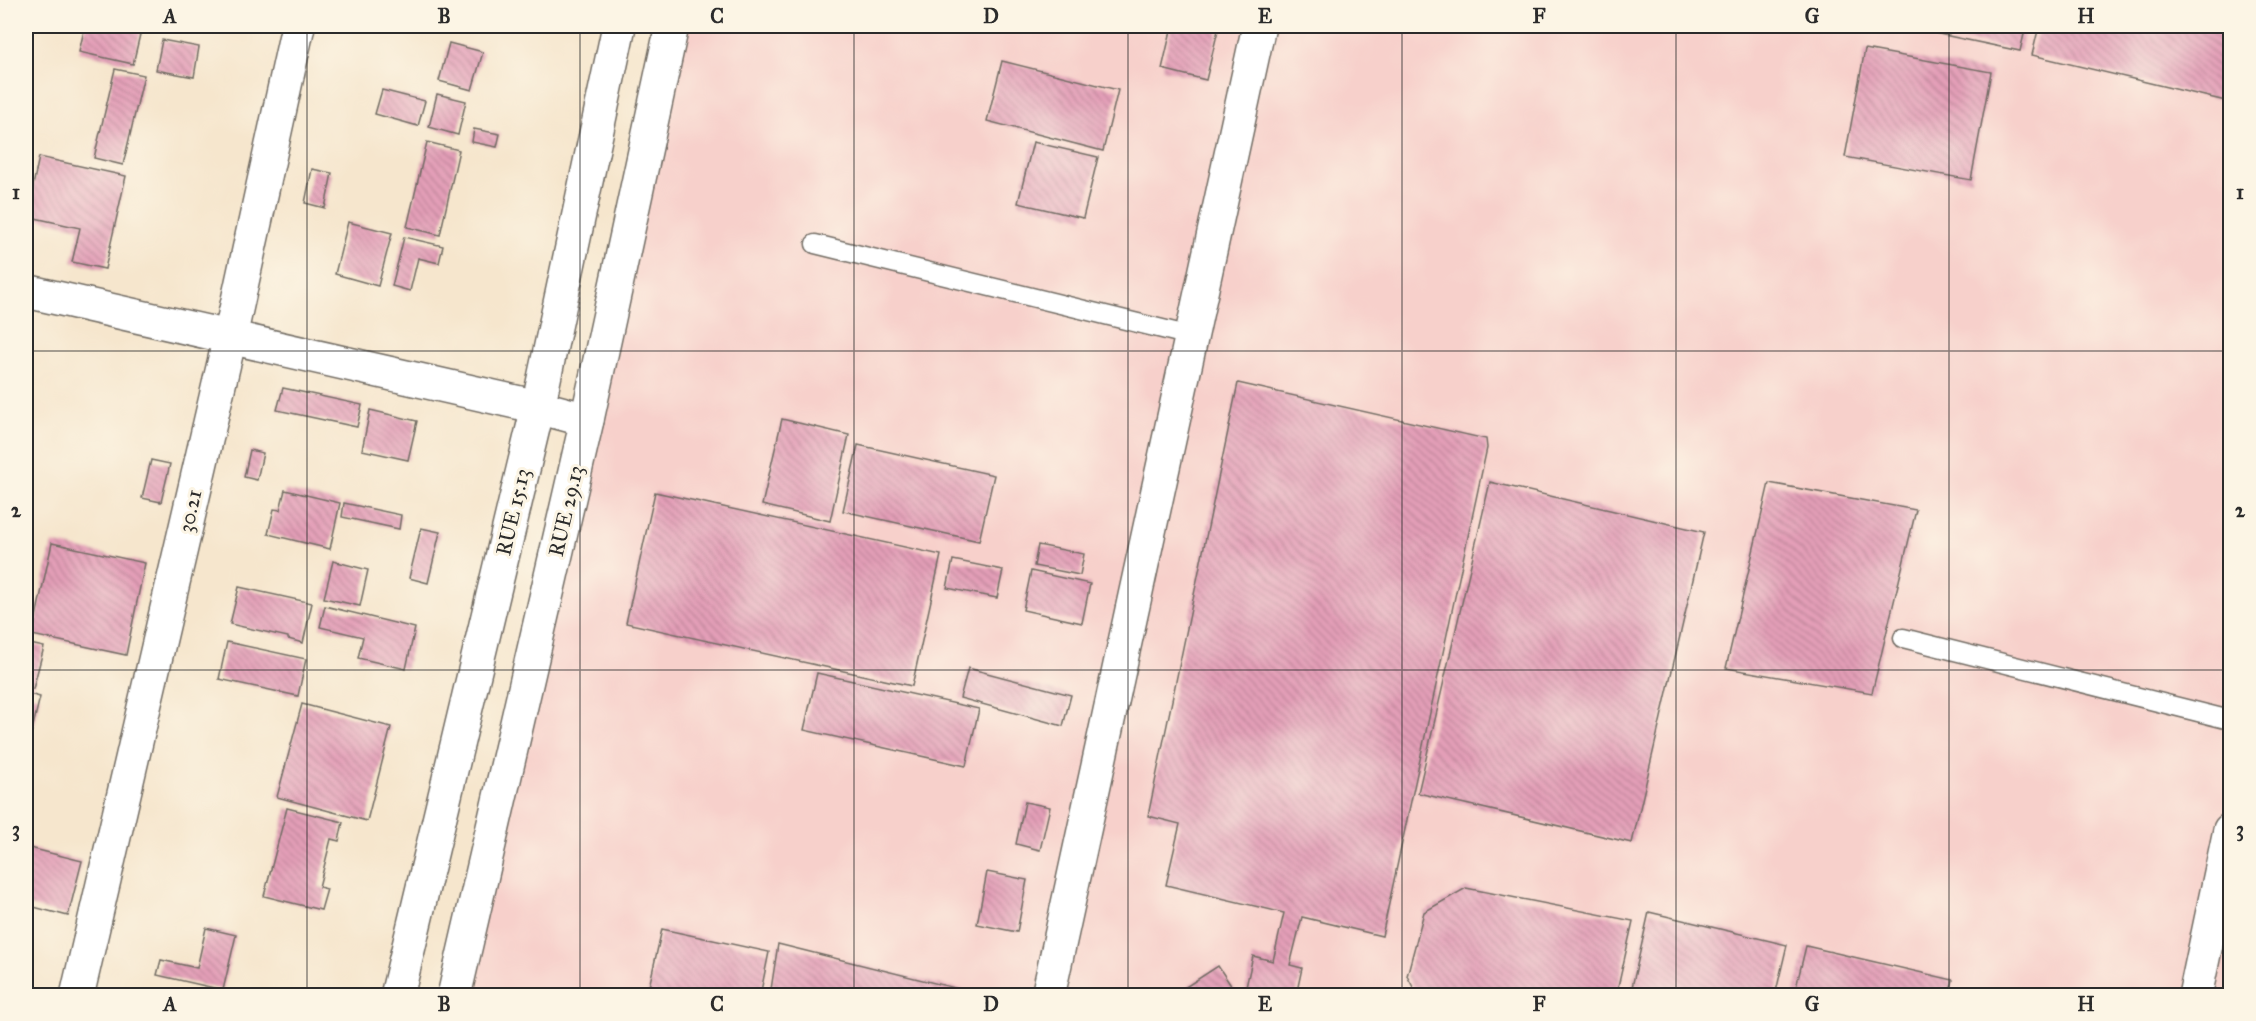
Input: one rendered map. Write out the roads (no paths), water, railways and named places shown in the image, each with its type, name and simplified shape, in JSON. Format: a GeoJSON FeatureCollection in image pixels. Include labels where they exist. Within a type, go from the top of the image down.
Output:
{"type":"FeatureCollection","features":[{"type":"Feature","properties":{"kind":"street","name":"30.21"},"geometry":{"type":"LineString","coordinates":[[76,996],[230,337],[298,26]]}},
{"type":"Feature","properties":{"kind":"street","name":"RUE 15.13"},"geometry":{"type":"LineString","coordinates":[[397,996],[538,406],[619,26]]}},
{"type":"Feature","properties":{"kind":"street","name":"RUE 29.13"},"geometry":{"type":"LineString","coordinates":[[454,996],[587,420],[672,26]]}},
{"type":"Feature","properties":{"kind":"street"},"geometry":{"type":"LineString","coordinates":[[1048,996],[1259,26]]}},
{"type":"Feature","properties":{"kind":"street"},"geometry":{"type":"LineString","coordinates":[[26,291],[538,406],[587,420]]}},
{"type":"Feature","properties":{"kind":"street"},"geometry":{"type":"LineString","coordinates":[[2195,996],[2230,830]]}},
{"type":"Feature","properties":{"kind":"lane"},"geometry":{"type":"LineString","coordinates":[[815,244],[1191,336]]}},
{"type":"Feature","properties":{"kind":"lane"},"geometry":{"type":"LineString","coordinates":[[1903,638],[2230,720]]}}]}
